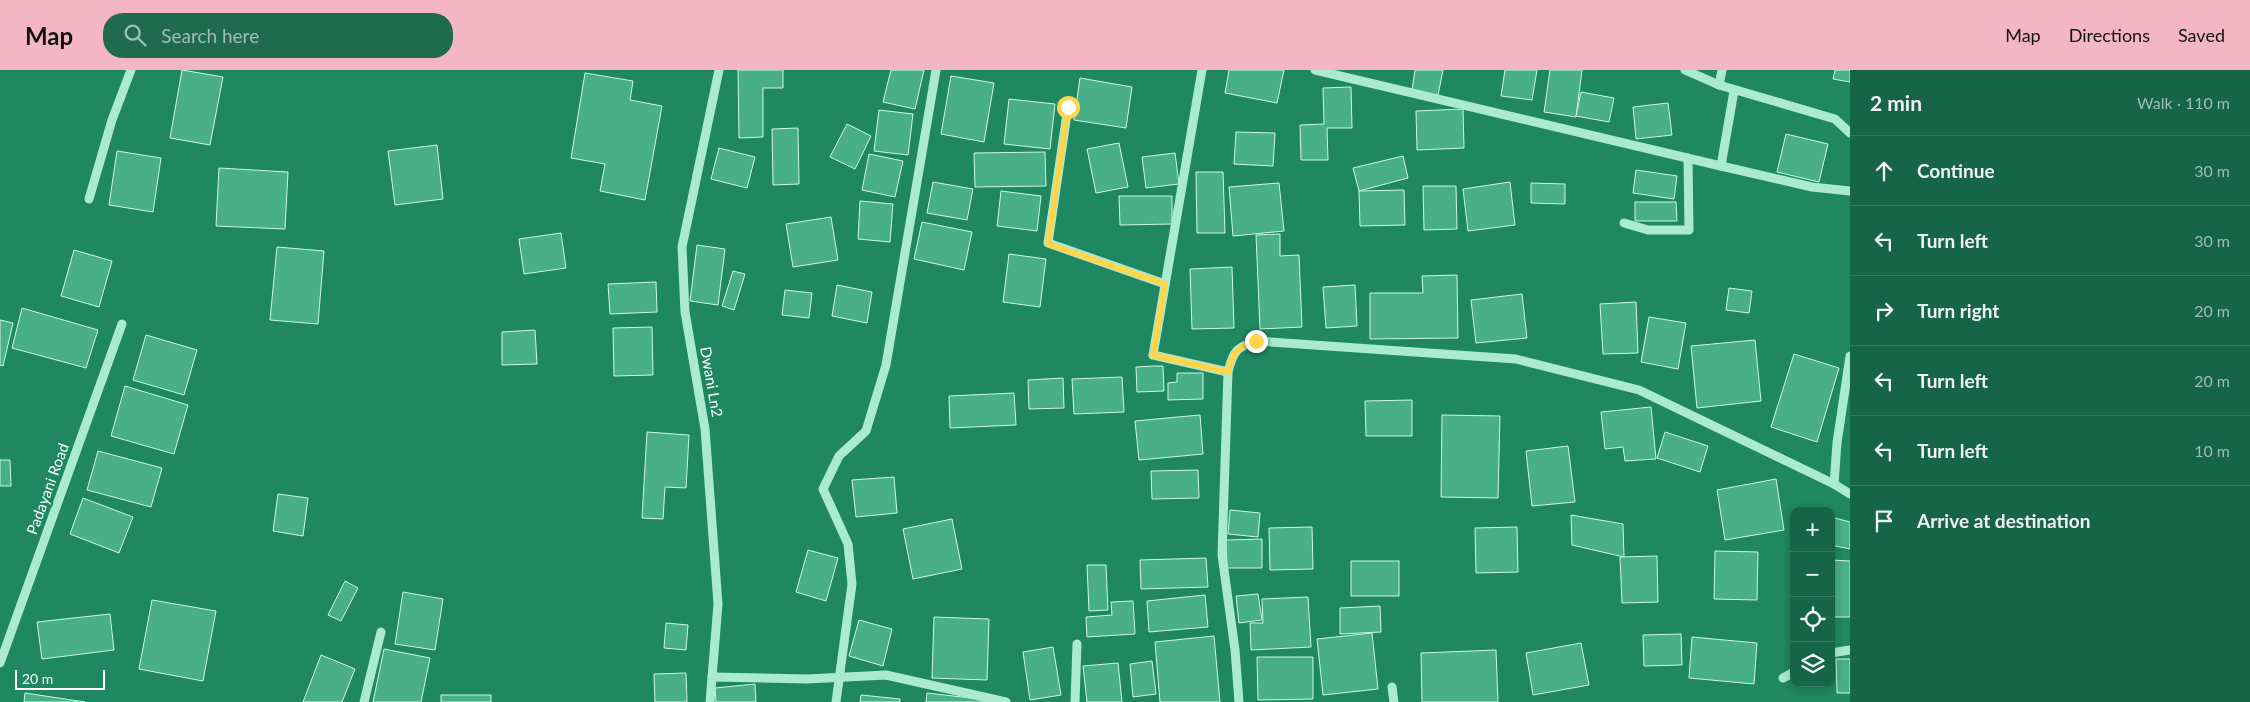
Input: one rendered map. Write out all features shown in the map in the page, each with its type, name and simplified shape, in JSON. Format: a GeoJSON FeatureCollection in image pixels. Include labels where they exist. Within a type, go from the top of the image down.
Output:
{"type":"FeatureCollection","features":[{"type":"Feature","properties":{"kind":"street"},"geometry":{"type":"LineString","coordinates":[[90,199],[112,120],[130,70]]}},
{"type":"Feature","properties":{"kind":"street","name":"Dwani Ln2"},"geometry":{"type":"LineString","coordinates":[[710,702],[718,604],[706,439],[685,312],[682,247],[719,70]]}},
{"type":"Feature","properties":{"kind":"street"},"geometry":{"type":"LineString","coordinates":[[836,702],[852,584],[848,544],[823,489],[839,456],[866,431],[886,365],[936,70]]}},
{"type":"Feature","properties":{"kind":"street"},"geometry":{"type":"LineString","coordinates":[[1202,70],[1153,355],[1228,372]]}},
{"type":"Feature","properties":{"kind":"street"},"geometry":{"type":"LineString","coordinates":[[1315,70],[1812,187],[1850,191]]}},
{"type":"Feature","properties":{"kind":"street"},"geometry":{"type":"LineString","coordinates":[[1685,70],[1734,91],[1835,119],[1850,133]]}},
{"type":"Feature","properties":{"kind":"street"},"geometry":{"type":"LineString","coordinates":[[1719,85],[1722,70]]}},
{"type":"Feature","properties":{"kind":"street"},"geometry":{"type":"LineString","coordinates":[[1721,166],[1734,91]]}},
{"type":"Feature","properties":{"kind":"street"},"geometry":{"type":"LineString","coordinates":[[1068,107],[1048,244],[1165,284]]}},
{"type":"Feature","properties":{"kind":"street"},"geometry":{"type":"LineString","coordinates":[[1624,223],[1648,230],[1689,230],[1688,158]]}},
{"type":"Feature","properties":{"kind":"street","name":"Padayani Road"},"geometry":{"type":"LineString","coordinates":[[0,663],[122,324]]}},
{"type":"Feature","properties":{"kind":"street"},"geometry":{"type":"LineString","coordinates":[[1239,702],[1235,650],[1222,556],[1228,372],[1231,358],[1240,346],[1256,341],[1516,359],[1638,390],[1834,484],[1850,494]]}},
{"type":"Feature","properties":{"kind":"street"},"geometry":{"type":"LineString","coordinates":[[1834,484],[1837,443],[1850,356]]}},
{"type":"Feature","properties":{"kind":"street"},"geometry":{"type":"LineString","coordinates":[[364,702],[381,632]]}},
{"type":"Feature","properties":{"kind":"street"},"geometry":{"type":"LineString","coordinates":[[1075,702],[1077,644]]}},
{"type":"Feature","properties":{"kind":"street"},"geometry":{"type":"LineString","coordinates":[[1835,652],[1850,650]]}},
{"type":"Feature","properties":{"kind":"street"},"geometry":{"type":"LineString","coordinates":[[1783,678],[1790,674]]}},
{"type":"Feature","properties":{"kind":"street"},"geometry":{"type":"LineString","coordinates":[[712,678],[807,679],[886,675],[1006,702]]}},
{"type":"Feature","properties":{"kind":"street"},"geometry":{"type":"LineString","coordinates":[[1392,687],[1394,702]]}},
{"type":"Feature","properties":{"kind":"building"},"geometry":{"type":"Polygon","coordinates":[[[182,70],[223,77],[210,145],[170,138],[182,70]]]}},
{"type":"Feature","properties":{"kind":"building"},"geometry":{"type":"Polygon","coordinates":[[[738,70],[783,70],[783,88],[763,88],[763,137],[739,138],[738,70]]]}},
{"type":"Feature","properties":{"kind":"building"},"geometry":{"type":"Polygon","coordinates":[[[891,70],[924,70],[915,109],[883,102],[891,70]]]}},
{"type":"Feature","properties":{"kind":"building"},"geometry":{"type":"Polygon","coordinates":[[[1229,70],[1284,70],[1277,103],[1225,93],[1229,70]]]}},
{"type":"Feature","properties":{"kind":"building"},"geometry":{"type":"Polygon","coordinates":[[[1415,70],[1443,70],[1438,95],[1412,90],[1415,70]]]}},
{"type":"Feature","properties":{"kind":"building"},"geometry":{"type":"Polygon","coordinates":[[[1505,70],[1537,70],[1532,100],[1501,96],[1505,70]]]}},
{"type":"Feature","properties":{"kind":"building"},"geometry":{"type":"Polygon","coordinates":[[[1550,70],[1582,70],[1576,117],[1544,112],[1550,70]]]}},
{"type":"Feature","properties":{"kind":"building"},"geometry":{"type":"Polygon","coordinates":[[[1835,70],[1850,70],[1850,82],[1833,79],[1835,70]]]}},
{"type":"Feature","properties":{"kind":"building"},"geometry":{"type":"Polygon","coordinates":[[[585,73],[633,81],[630,100],[662,106],[645,200],[600,191],[605,164],[571,158],[585,73]]]}},
{"type":"Feature","properties":{"kind":"building"},"geometry":{"type":"Polygon","coordinates":[[[951,76],[994,83],[984,142],[941,134],[951,76]]]}},
{"type":"Feature","properties":{"kind":"building"},"geometry":{"type":"Polygon","coordinates":[[[1080,78],[1132,87],[1126,128],[1074,120],[1080,78]]]}},
{"type":"Feature","properties":{"kind":"building"},"geometry":{"type":"Polygon","coordinates":[[[1351,87],[1352,128],[1327,128],[1328,160],[1301,160],[1300,125],[1324,124],[1323,88],[1351,87]]]}},
{"type":"Feature","properties":{"kind":"building"},"geometry":{"type":"Polygon","coordinates":[[[1581,92],[1614,98],[1609,122],[1576,116],[1581,92]]]}},
{"type":"Feature","properties":{"kind":"building"},"geometry":{"type":"Polygon","coordinates":[[[1009,99],[1055,104],[1050,149],[1004,144],[1009,99]]]}},
{"type":"Feature","properties":{"kind":"building"},"geometry":{"type":"Polygon","coordinates":[[[1668,103],[1672,135],[1636,139],[1633,107],[1668,103]]]}},
{"type":"Feature","properties":{"kind":"building"},"geometry":{"type":"Polygon","coordinates":[[[1463,109],[1464,148],[1417,150],[1416,111],[1463,109]]]}},
{"type":"Feature","properties":{"kind":"building"},"geometry":{"type":"Polygon","coordinates":[[[879,110],[913,114],[908,155],[874,151],[879,110]]]}},
{"type":"Feature","properties":{"kind":"building"},"geometry":{"type":"Polygon","coordinates":[[[847,124],[871,136],[855,169],[830,157],[847,124]]]}},
{"type":"Feature","properties":{"kind":"building"},"geometry":{"type":"Polygon","coordinates":[[[798,128],[799,184],[773,185],[772,129],[798,128]]]}},
{"type":"Feature","properties":{"kind":"building"},"geometry":{"type":"Polygon","coordinates":[[[1236,132],[1275,133],[1273,166],[1234,164],[1236,132]]]}},
{"type":"Feature","properties":{"kind":"building"},"geometry":{"type":"Polygon","coordinates":[[[1786,134],[1828,144],[1819,182],[1777,172],[1786,134]]]}},
{"type":"Feature","properties":{"kind":"building"},"geometry":{"type":"Polygon","coordinates":[[[1119,143],[1128,187],[1096,193],[1087,149],[1119,143]]]}},
{"type":"Feature","properties":{"kind":"building"},"geometry":{"type":"Polygon","coordinates":[[[437,145],[443,199],[395,205],[388,151],[437,145]]]}},
{"type":"Feature","properties":{"kind":"building"},"geometry":{"type":"Polygon","coordinates":[[[719,148],[755,157],[747,188],[711,179],[719,148]]]}},
{"type":"Feature","properties":{"kind":"building"},"geometry":{"type":"Polygon","coordinates":[[[117,151],[161,158],[153,212],[109,205],[117,151]]]}},
{"type":"Feature","properties":{"kind":"building"},"geometry":{"type":"Polygon","coordinates":[[[1045,152],[1046,186],[975,187],[974,153],[1045,152]]]}},
{"type":"Feature","properties":{"kind":"building"},"geometry":{"type":"Polygon","coordinates":[[[1175,153],[1179,184],[1146,188],[1142,157],[1175,153]]]}},
{"type":"Feature","properties":{"kind":"building"},"geometry":{"type":"Polygon","coordinates":[[[869,154],[903,161],[895,197],[862,190],[869,154]]]}},
{"type":"Feature","properties":{"kind":"building"},"geometry":{"type":"Polygon","coordinates":[[[1403,156],[1408,178],[1359,191],[1353,168],[1403,156]]]}},
{"type":"Feature","properties":{"kind":"building"},"geometry":{"type":"Polygon","coordinates":[[[219,168],[288,172],[285,229],[216,226],[219,168]]]}},
{"type":"Feature","properties":{"kind":"building"},"geometry":{"type":"Polygon","coordinates":[[[1636,170],[1677,176],[1674,199],[1633,193],[1636,170]]]}},
{"type":"Feature","properties":{"kind":"building"},"geometry":{"type":"Polygon","coordinates":[[[1196,172],[1223,172],[1225,233],[1197,233],[1196,172]]]}},
{"type":"Feature","properties":{"kind":"building"},"geometry":{"type":"Polygon","coordinates":[[[933,182],[973,189],[967,220],[927,213],[933,182]]]}},
{"type":"Feature","properties":{"kind":"building"},"geometry":{"type":"Polygon","coordinates":[[[1510,182],[1515,225],[1468,231],[1463,189],[1510,182]]]}},
{"type":"Feature","properties":{"kind":"building"},"geometry":{"type":"Polygon","coordinates":[[[1279,183],[1284,231],[1233,236],[1229,187],[1279,183]]]}},
{"type":"Feature","properties":{"kind":"building"},"geometry":{"type":"Polygon","coordinates":[[[1531,183],[1565,184],[1565,204],[1531,203],[1531,183]]]}},
{"type":"Feature","properties":{"kind":"building"},"geometry":{"type":"Polygon","coordinates":[[[1423,186],[1456,186],[1457,229],[1424,230],[1423,186]]]}},
{"type":"Feature","properties":{"kind":"building"},"geometry":{"type":"Polygon","coordinates":[[[1404,190],[1405,225],[1360,226],[1359,191],[1404,190]]]}},
{"type":"Feature","properties":{"kind":"building"},"geometry":{"type":"Polygon","coordinates":[[[1001,191],[1041,196],[1037,231],[997,226],[1001,191]]]}},
{"type":"Feature","properties":{"kind":"building"},"geometry":{"type":"Polygon","coordinates":[[[1119,196],[1172,196],[1172,224],[1120,225],[1119,196]]]}},
{"type":"Feature","properties":{"kind":"building"},"geometry":{"type":"Polygon","coordinates":[[[860,201],[893,204],[890,242],[858,239],[860,201]]]}},
{"type":"Feature","properties":{"kind":"building"},"geometry":{"type":"Polygon","coordinates":[[[1635,202],[1676,202],[1677,221],[1635,221],[1635,202]]]}},
{"type":"Feature","properties":{"kind":"building"},"geometry":{"type":"Polygon","coordinates":[[[831,217],[838,260],[793,267],[786,224],[831,217]]]}},
{"type":"Feature","properties":{"kind":"building"},"geometry":{"type":"Polygon","coordinates":[[[922,222],[972,232],[964,270],[914,259],[922,222]]]}},
{"type":"Feature","properties":{"kind":"building"},"geometry":{"type":"Polygon","coordinates":[[[561,233],[566,268],[524,274],[519,239],[561,233]]]}},
{"type":"Feature","properties":{"kind":"building"},"geometry":{"type":"Polygon","coordinates":[[[1280,234],[1280,256],[1299,255],[1302,327],[1260,329],[1256,235],[1280,234]]]}},
{"type":"Feature","properties":{"kind":"building"},"geometry":{"type":"Polygon","coordinates":[[[697,245],[725,249],[718,305],[690,301],[697,245]]]}},
{"type":"Feature","properties":{"kind":"building"},"geometry":{"type":"Polygon","coordinates":[[[277,247],[324,251],[318,324],[270,320],[277,247]]]}},
{"type":"Feature","properties":{"kind":"building"},"geometry":{"type":"Polygon","coordinates":[[[74,250],[112,261],[99,307],[61,296],[74,250]]]}},
{"type":"Feature","properties":{"kind":"building"},"geometry":{"type":"Polygon","coordinates":[[[1009,254],[1046,259],[1040,307],[1003,302],[1009,254]]]}},
{"type":"Feature","properties":{"kind":"building"},"geometry":{"type":"Polygon","coordinates":[[[1232,267],[1234,328],[1192,329],[1190,269],[1232,267]]]}},
{"type":"Feature","properties":{"kind":"building"},"geometry":{"type":"Polygon","coordinates":[[[733,271],[745,274],[734,310],[722,306],[733,271]]]}},
{"type":"Feature","properties":{"kind":"building"},"geometry":{"type":"Polygon","coordinates":[[[1457,275],[1458,338],[1370,339],[1370,293],[1423,293],[1422,276],[1457,275]]]}},
{"type":"Feature","properties":{"kind":"building"},"geometry":{"type":"Polygon","coordinates":[[[656,282],[657,312],[610,314],[608,284],[656,282]]]}},
{"type":"Feature","properties":{"kind":"building"},"geometry":{"type":"Polygon","coordinates":[[[837,285],[872,292],[867,323],[832,316],[837,285]]]}},
{"type":"Feature","properties":{"kind":"building"},"geometry":{"type":"Polygon","coordinates":[[[1355,285],[1357,326],[1326,328],[1323,287],[1355,285]]]}},
{"type":"Feature","properties":{"kind":"building"},"geometry":{"type":"Polygon","coordinates":[[[1729,288],[1752,291],[1749,313],[1726,310],[1729,288]]]}},
{"type":"Feature","properties":{"kind":"building"},"geometry":{"type":"Polygon","coordinates":[[[785,290],[812,293],[809,318],[782,315],[785,290]]]}},
{"type":"Feature","properties":{"kind":"building"},"geometry":{"type":"Polygon","coordinates":[[[1522,294],[1527,338],[1476,343],[1471,300],[1522,294]]]}},
{"type":"Feature","properties":{"kind":"building"},"geometry":{"type":"Polygon","coordinates":[[[1636,302],[1638,353],[1603,354],[1600,304],[1636,302]]]}},
{"type":"Feature","properties":{"kind":"building"},"geometry":{"type":"Polygon","coordinates":[[[22,308],[98,330],[86,368],[12,348],[22,308]]]}},
{"type":"Feature","properties":{"kind":"building"},"geometry":{"type":"Polygon","coordinates":[[[1649,317],[1686,323],[1678,369],[1641,362],[1649,317]]]}},
{"type":"Feature","properties":{"kind":"building"},"geometry":{"type":"Polygon","coordinates":[[[0,320],[13,323],[3,366],[0,365],[0,320]]]}},
{"type":"Feature","properties":{"kind":"building"},"geometry":{"type":"Polygon","coordinates":[[[652,327],[653,375],[614,376],[613,328],[652,327]]]}},
{"type":"Feature","properties":{"kind":"building"},"geometry":{"type":"Polygon","coordinates":[[[535,330],[537,364],[502,365],[502,332],[535,330]]]}},
{"type":"Feature","properties":{"kind":"building"},"geometry":{"type":"Polygon","coordinates":[[[146,335],[197,350],[184,395],[133,380],[146,335]]]}},
{"type":"Feature","properties":{"kind":"building"},"geometry":{"type":"Polygon","coordinates":[[[1755,340],[1761,401],[1697,408],[1691,346],[1755,340]]]}},
{"type":"Feature","properties":{"kind":"building"},"geometry":{"type":"Polygon","coordinates":[[[1794,354],[1839,368],[1817,442],[1771,427],[1794,354]]]}},
{"type":"Feature","properties":{"kind":"building"},"geometry":{"type":"Polygon","coordinates":[[[1163,366],[1164,391],[1137,392],[1136,367],[1163,366]]]}},
{"type":"Feature","properties":{"kind":"building"},"geometry":{"type":"Polygon","coordinates":[[[1177,373],[1203,373],[1203,399],[1168,400],[1168,383],[1177,382],[1177,373]]]}},
{"type":"Feature","properties":{"kind":"building"},"geometry":{"type":"Polygon","coordinates":[[[1122,377],[1124,412],[1074,414],[1072,379],[1122,377]]]}},
{"type":"Feature","properties":{"kind":"building"},"geometry":{"type":"Polygon","coordinates":[[[1063,378],[1064,408],[1029,409],[1028,380],[1063,378]]]}},
{"type":"Feature","properties":{"kind":"building"},"geometry":{"type":"Polygon","coordinates":[[[125,386],[188,405],[174,454],[111,436],[125,386]]]}},
{"type":"Feature","properties":{"kind":"building"},"geometry":{"type":"Polygon","coordinates":[[[1014,393],[1016,425],[950,428],[949,396],[1014,393]]]}},
{"type":"Feature","properties":{"kind":"building"},"geometry":{"type":"Polygon","coordinates":[[[1412,400],[1412,436],[1366,436],[1365,401],[1412,400]]]}},
{"type":"Feature","properties":{"kind":"building"},"geometry":{"type":"Polygon","coordinates":[[[1651,407],[1656,459],[1625,461],[1623,447],[1605,449],[1601,412],[1651,407]]]}},
{"type":"Feature","properties":{"kind":"building"},"geometry":{"type":"Polygon","coordinates":[[[1200,415],[1203,454],[1139,460],[1135,421],[1200,415]]]}},
{"type":"Feature","properties":{"kind":"building"},"geometry":{"type":"Polygon","coordinates":[[[1442,415],[1500,416],[1498,498],[1441,497],[1442,415]]]}},
{"type":"Feature","properties":{"kind":"building"},"geometry":{"type":"Polygon","coordinates":[[[647,432],[689,435],[686,488],[665,487],[663,519],[642,518],[647,432]]]}},
{"type":"Feature","properties":{"kind":"building"},"geometry":{"type":"Polygon","coordinates":[[[1665,432],[1708,446],[1700,472],[1657,458],[1665,432]]]}},
{"type":"Feature","properties":{"kind":"building"},"geometry":{"type":"Polygon","coordinates":[[[1568,446],[1575,502],[1532,506],[1526,451],[1568,446]]]}},
{"type":"Feature","properties":{"kind":"building"},"geometry":{"type":"Polygon","coordinates":[[[98,451],[162,468],[151,507],[87,490],[98,451]]]}},
{"type":"Feature","properties":{"kind":"building"},"geometry":{"type":"Polygon","coordinates":[[[0,460],[10,460],[11,486],[0,486],[0,460]]]}},
{"type":"Feature","properties":{"kind":"building"},"geometry":{"type":"Polygon","coordinates":[[[1198,470],[1199,498],[1152,499],[1151,471],[1198,470]]]}},
{"type":"Feature","properties":{"kind":"building"},"geometry":{"type":"Polygon","coordinates":[[[894,477],[897,513],[856,517],[852,480],[894,477]]]}},
{"type":"Feature","properties":{"kind":"building"},"geometry":{"type":"Polygon","coordinates":[[[1776,479],[1784,530],[1725,540],[1717,490],[1776,479]]]}},
{"type":"Feature","properties":{"kind":"building"},"geometry":{"type":"Polygon","coordinates":[[[278,494],[308,498],[303,536],[273,531],[278,494]]]}},
{"type":"Feature","properties":{"kind":"building"},"geometry":{"type":"Polygon","coordinates":[[[83,498],[133,517],[119,553],[70,534],[83,498]]]}},
{"type":"Feature","properties":{"kind":"building"},"geometry":{"type":"Polygon","coordinates":[[[1230,510],[1260,513],[1258,537],[1228,534],[1230,510]]]}},
{"type":"Feature","properties":{"kind":"building"},"geometry":{"type":"Polygon","coordinates":[[[1571,515],[1623,524],[1624,557],[1572,545],[1571,515]]]}},
{"type":"Feature","properties":{"kind":"building"},"geometry":{"type":"Polygon","coordinates":[[[1835,518],[1850,522],[1850,549],[1835,546],[1835,518]]]}},
{"type":"Feature","properties":{"kind":"building"},"geometry":{"type":"Polygon","coordinates":[[[952,519],[962,569],[913,579],[903,529],[952,519]]]}},
{"type":"Feature","properties":{"kind":"building"},"geometry":{"type":"Polygon","coordinates":[[[1312,527],[1313,569],[1270,570],[1269,528],[1312,527]]]}},
{"type":"Feature","properties":{"kind":"building"},"geometry":{"type":"Polygon","coordinates":[[[1517,527],[1518,572],[1476,573],[1475,528],[1517,527]]]}},
{"type":"Feature","properties":{"kind":"building"},"geometry":{"type":"Polygon","coordinates":[[[1262,539],[1262,568],[1227,568],[1226,540],[1262,539]]]}},
{"type":"Feature","properties":{"kind":"building"},"geometry":{"type":"Polygon","coordinates":[[[808,550],[838,558],[826,601],[796,592],[808,550]]]}},
{"type":"Feature","properties":{"kind":"building"},"geometry":{"type":"Polygon","coordinates":[[[1715,551],[1758,552],[1757,600],[1714,599],[1715,551]]]}},
{"type":"Feature","properties":{"kind":"building"},"geometry":{"type":"Polygon","coordinates":[[[1657,556],[1658,602],[1622,603],[1620,557],[1657,556]]]}},
{"type":"Feature","properties":{"kind":"building"},"geometry":{"type":"Polygon","coordinates":[[[1206,558],[1208,587],[1141,589],[1140,560],[1206,558]]]}},
{"type":"Feature","properties":{"kind":"building"},"geometry":{"type":"Polygon","coordinates":[[[1835,560],[1850,561],[1850,617],[1835,617],[1835,560]]]}},
{"type":"Feature","properties":{"kind":"building"},"geometry":{"type":"Polygon","coordinates":[[[1351,561],[1399,561],[1399,596],[1351,596],[1351,561]]]}},
{"type":"Feature","properties":{"kind":"building"},"geometry":{"type":"Polygon","coordinates":[[[1087,565],[1106,565],[1108,610],[1089,611],[1087,565]]]}},
{"type":"Feature","properties":{"kind":"building"},"geometry":{"type":"Polygon","coordinates":[[[345,581],[358,588],[341,621],[328,615],[345,581]]]}},
{"type":"Feature","properties":{"kind":"building"},"geometry":{"type":"Polygon","coordinates":[[[403,592],[443,599],[435,650],[395,644],[403,592]]]}},
{"type":"Feature","properties":{"kind":"building"},"geometry":{"type":"Polygon","coordinates":[[[1258,594],[1262,620],[1239,623],[1236,596],[1258,594]]]}},
{"type":"Feature","properties":{"kind":"building"},"geometry":{"type":"Polygon","coordinates":[[[1205,595],[1208,627],[1149,632],[1147,601],[1205,595]]]}},
{"type":"Feature","properties":{"kind":"building"},"geometry":{"type":"Polygon","coordinates":[[[1308,597],[1311,647],[1251,650],[1250,623],[1263,623],[1262,599],[1308,597]]]}},
{"type":"Feature","properties":{"kind":"building"},"geometry":{"type":"Polygon","coordinates":[[[152,600],[216,611],[203,681],[139,669],[152,600]]]}},
{"type":"Feature","properties":{"kind":"building"},"geometry":{"type":"Polygon","coordinates":[[[1133,601],[1135,634],[1087,637],[1086,617],[1112,615],[1111,602],[1133,601]]]}},
{"type":"Feature","properties":{"kind":"building"},"geometry":{"type":"Polygon","coordinates":[[[1380,606],[1381,632],[1340,634],[1340,608],[1380,606]]]}},
{"type":"Feature","properties":{"kind":"building"},"geometry":{"type":"Polygon","coordinates":[[[110,614],[114,650],[42,659],[37,622],[110,614]]]}},
{"type":"Feature","properties":{"kind":"building"},"geometry":{"type":"Polygon","coordinates":[[[934,617],[989,619],[987,680],[932,678],[934,617]]]}},
{"type":"Feature","properties":{"kind":"building"},"geometry":{"type":"Polygon","coordinates":[[[859,620],[892,629],[883,666],[849,656],[859,620]]]}},
{"type":"Feature","properties":{"kind":"building"},"geometry":{"type":"Polygon","coordinates":[[[666,623],[688,625],[686,650],[664,648],[666,623]]]}},
{"type":"Feature","properties":{"kind":"building"},"geometry":{"type":"Polygon","coordinates":[[[1372,633],[1378,689],[1323,695],[1317,639],[1372,633]]]}},
{"type":"Feature","properties":{"kind":"building"},"geometry":{"type":"Polygon","coordinates":[[[1681,634],[1682,665],[1644,666],[1643,635],[1681,634]]]}},
{"type":"Feature","properties":{"kind":"building"},"geometry":{"type":"Polygon","coordinates":[[[1214,636],[1220,702],[1160,702],[1155,642],[1214,636]]]}},
{"type":"Feature","properties":{"kind":"building"},"geometry":{"type":"Polygon","coordinates":[[[1692,637],[1757,643],[1754,684],[1689,678],[1692,637]]]}},
{"type":"Feature","properties":{"kind":"building"},"geometry":{"type":"Polygon","coordinates":[[[1581,643],[1589,685],[1533,695],[1526,653],[1581,643]]]}},
{"type":"Feature","properties":{"kind":"building"},"geometry":{"type":"Polygon","coordinates":[[[1053,647],[1061,695],[1030,700],[1023,652],[1053,647]]]}},
{"type":"Feature","properties":{"kind":"building"},"geometry":{"type":"Polygon","coordinates":[[[384,649],[430,658],[421,702],[373,702],[384,649]]]}},
{"type":"Feature","properties":{"kind":"building"},"geometry":{"type":"Polygon","coordinates":[[[1496,650],[1498,702],[1422,702],[1421,653],[1496,650]]]}},
{"type":"Feature","properties":{"kind":"building"},"geometry":{"type":"Polygon","coordinates":[[[321,655],[355,669],[342,702],[303,702],[321,655]]]}},
{"type":"Feature","properties":{"kind":"building"},"geometry":{"type":"Polygon","coordinates":[[[1257,657],[1313,657],[1313,699],[1258,700],[1257,657]]]}},
{"type":"Feature","properties":{"kind":"building"},"geometry":{"type":"Polygon","coordinates":[[[1836,659],[1850,659],[1850,693],[1837,693],[1836,659]]]}},
{"type":"Feature","properties":{"kind":"building"},"geometry":{"type":"Polygon","coordinates":[[[1152,661],[1156,694],[1133,697],[1130,664],[1152,661]]]}},
{"type":"Feature","properties":{"kind":"building"},"geometry":{"type":"Polygon","coordinates":[[[1118,663],[1122,702],[1087,702],[1083,666],[1118,663]]]}},
{"type":"Feature","properties":{"kind":"building"},"geometry":{"type":"Polygon","coordinates":[[[686,673],[687,702],[655,702],[654,674],[686,673]]]}},
{"type":"Feature","properties":{"kind":"building"},"geometry":{"type":"Polygon","coordinates":[[[755,684],[756,702],[716,702],[715,688],[755,684]]]}},
{"type":"Feature","properties":{"kind":"building"},"geometry":{"type":"Polygon","coordinates":[[[25,693],[85,702],[24,702],[25,693]]]}},
{"type":"Feature","properties":{"kind":"building"},"geometry":{"type":"Polygon","coordinates":[[[927,693],[988,700],[988,702],[926,702],[927,693]]]}},
{"type":"Feature","properties":{"kind":"building"},"geometry":{"type":"Polygon","coordinates":[[[441,695],[491,695],[491,702],[441,702],[441,695]]]}},
{"type":"Feature","properties":{"kind":"building"},"geometry":{"type":"Polygon","coordinates":[[[861,695],[900,699],[900,702],[860,702],[861,695]]]}},
{"type":"Feature","properties":{"kind":"route"},"geometry":{"type":"LineString","coordinates":[[1068,107],[1048,244],[1165,284],[1153,355],[1228,372],[1231,358],[1240,346],[1256,341]]}}]}
